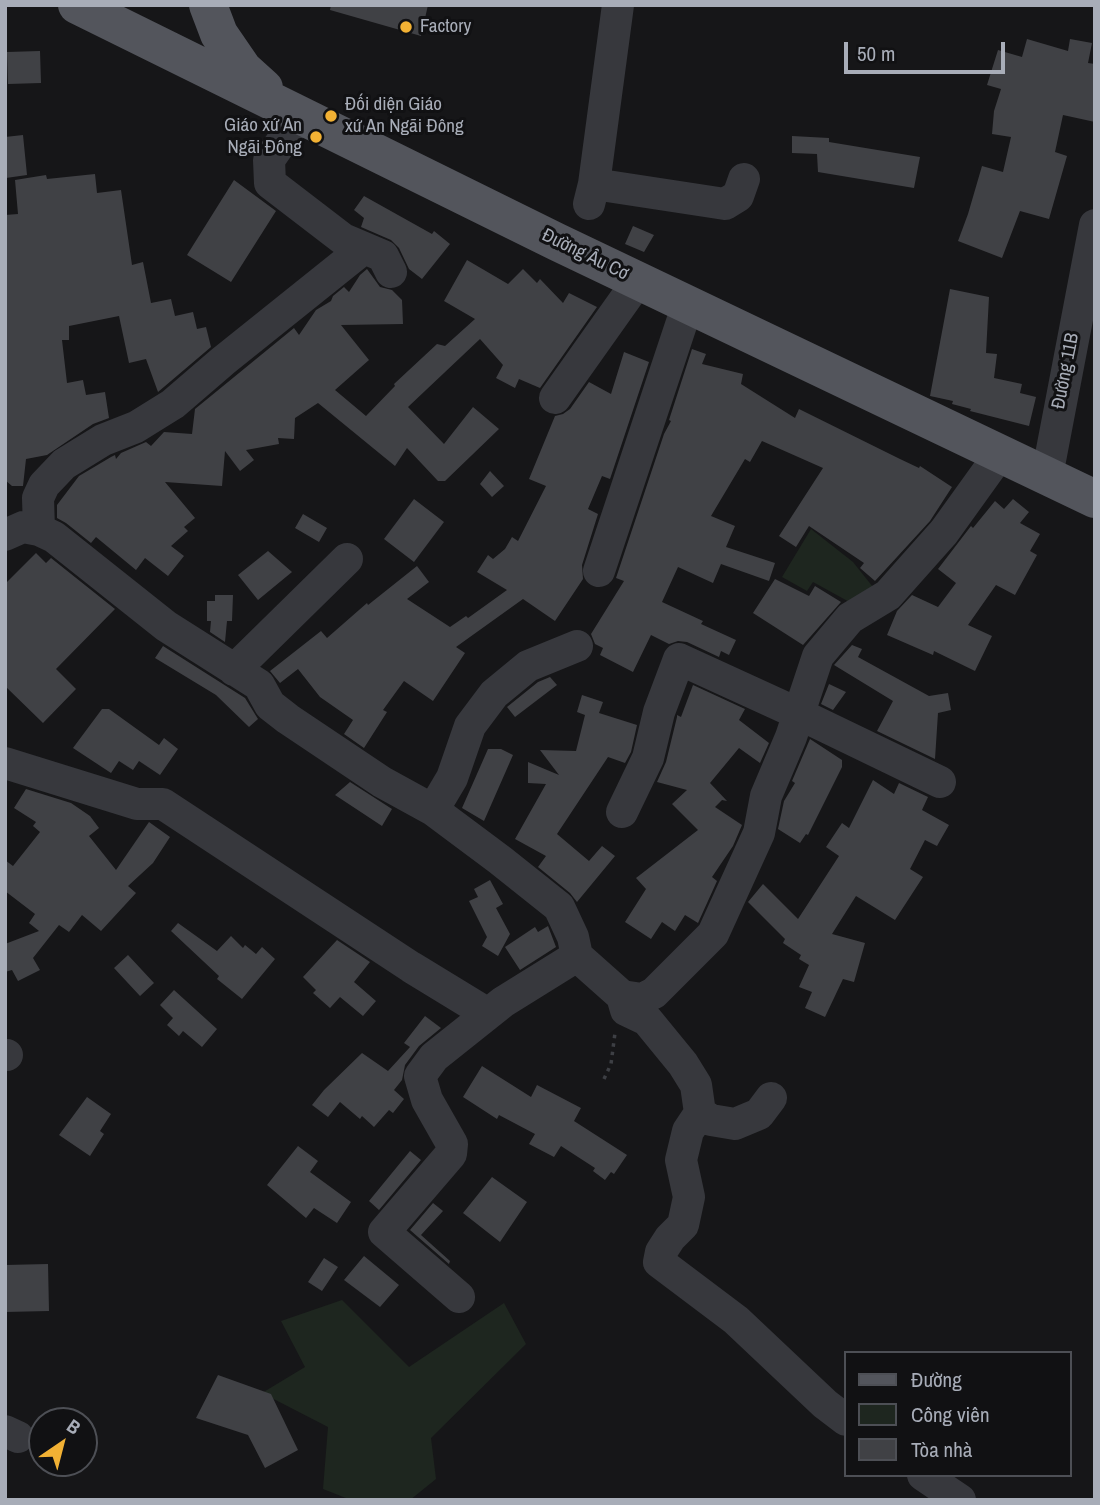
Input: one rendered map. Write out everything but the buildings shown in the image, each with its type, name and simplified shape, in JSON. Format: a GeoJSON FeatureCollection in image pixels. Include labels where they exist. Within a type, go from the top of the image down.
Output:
{"type":"FeatureCollection","features":[{"type":"Feature","properties":{"kind":"main road","name":"Đường Âu Cơ"},"geometry":{"type":"LineString","coordinates":[[78,5],[638,281],[1095,499]]}},
{"type":"Feature","properties":{"kind":"main road"},"geometry":{"type":"LineString","coordinates":[[208,5],[219,34],[243,69],[295,113]]}},
{"type":"Feature","properties":{"kind":"street"},"geometry":{"type":"LineString","coordinates":[[618,5],[592,194],[725,204],[738,196],[744,180]]}},
{"type":"Feature","properties":{"kind":"street"},"geometry":{"type":"LineString","coordinates":[[295,113],[269,160],[270,183],[343,239],[383,256],[391,271]]}},
{"type":"Feature","properties":{"kind":"street","name":"Đường 11B"},"geometry":{"type":"LineString","coordinates":[[1047,476],[1087,308],[1095,225]]}},
{"type":"Feature","properties":{"kind":"street"},"geometry":{"type":"LineString","coordinates":[[39,530],[38,498],[44,485],[64,464],[103,440],[135,427],[173,404],[364,248]]}},
{"type":"Feature","properties":{"kind":"street"},"geometry":{"type":"LineString","coordinates":[[555,398],[638,281]]}},
{"type":"Feature","properties":{"kind":"street"},"geometry":{"type":"LineString","coordinates":[[599,571],[688,304]]}},
{"type":"Feature","properties":{"kind":"street"},"geometry":{"type":"LineString","coordinates":[[624,1003],[654,993],[713,934],[758,833],[766,796],[791,737],[818,656],[850,618],[888,595],[944,532],[1000,454]]}},
{"type":"Feature","properties":{"kind":"street"},"geometry":{"type":"LineString","coordinates":[[5,535],[23,527],[54,537],[166,626],[260,685],[270,705],[288,719],[382,782],[433,810],[559,907],[573,937],[577,956],[624,1003],[647,1020],[683,1064],[695,1085],[700,1113],[688,1131],[681,1160],[689,1197],[683,1225],[670,1238],[661,1252],[659,1262],[736,1321],[825,1405],[844,1419]]}},
{"type":"Feature","properties":{"kind":"street"},"geometry":{"type":"LineString","coordinates":[[234,670],[347,559]]}},
{"type":"Feature","properties":{"kind":"street"},"geometry":{"type":"LineString","coordinates":[[433,810],[452,778],[470,726],[494,694],[528,666],[577,646]]}},
{"type":"Feature","properties":{"kind":"street"},"geometry":{"type":"LineString","coordinates":[[622,812],[648,758],[659,712],[679,659],[940,782]]}},
{"type":"Feature","properties":{"kind":"street"},"geometry":{"type":"LineString","coordinates":[[5,763],[137,804],[163,804],[399,959],[488,1014]]}},
{"type":"Feature","properties":{"kind":"street"},"geometry":{"type":"LineString","coordinates":[[459,1297],[384,1232],[451,1154],[453,1143],[427,1100],[420,1076],[434,1057],[503,1002],[577,956]]}},
{"type":"Feature","properties":{"kind":"street"},"geometry":{"type":"LineString","coordinates":[[700,1113],[711,1120],[735,1124],[759,1114],[771,1098]]}},
{"type":"Feature","properties":{"kind":"street"},"geometry":{"type":"LineString","coordinates":[[926,1477],[960,1500]]}},
{"type":"Feature","properties":{"kind":"path"},"geometry":{"type":"LineString","coordinates":[[604,1079],[611,1064],[615,1031],[624,1003]]}},
{"type":"Feature","properties":{"kind":"green space"},"geometry":{"type":"Polygon","coordinates":[[[811,529],[853,562],[873,587],[853,604],[813,582],[807,591],[782,577],[811,529]]]}},
{"type":"Feature","properties":{"kind":"green space"},"geometry":{"type":"Polygon","coordinates":[[[342,1300],[409,1367],[504,1303],[526,1344],[431,1438],[436,1479],[410,1500],[351,1500],[323,1489],[328,1427],[262,1393],[305,1367],[281,1321],[342,1300]]]}},
{"type":"Feature","properties":{"kind":"place","name":"Factory"},"geometry":{"type":"Point","coordinates":[406,27]}},
{"type":"Feature","properties":{"kind":"place","name":"Đối diện Giáo xứ An Ngãi Đông"},"geometry":{"type":"Point","coordinates":[331,116]}},
{"type":"Feature","properties":{"kind":"place","name":"Giáo xứ An Ngãi Đông"},"geometry":{"type":"Point","coordinates":[316,137]}}]}
